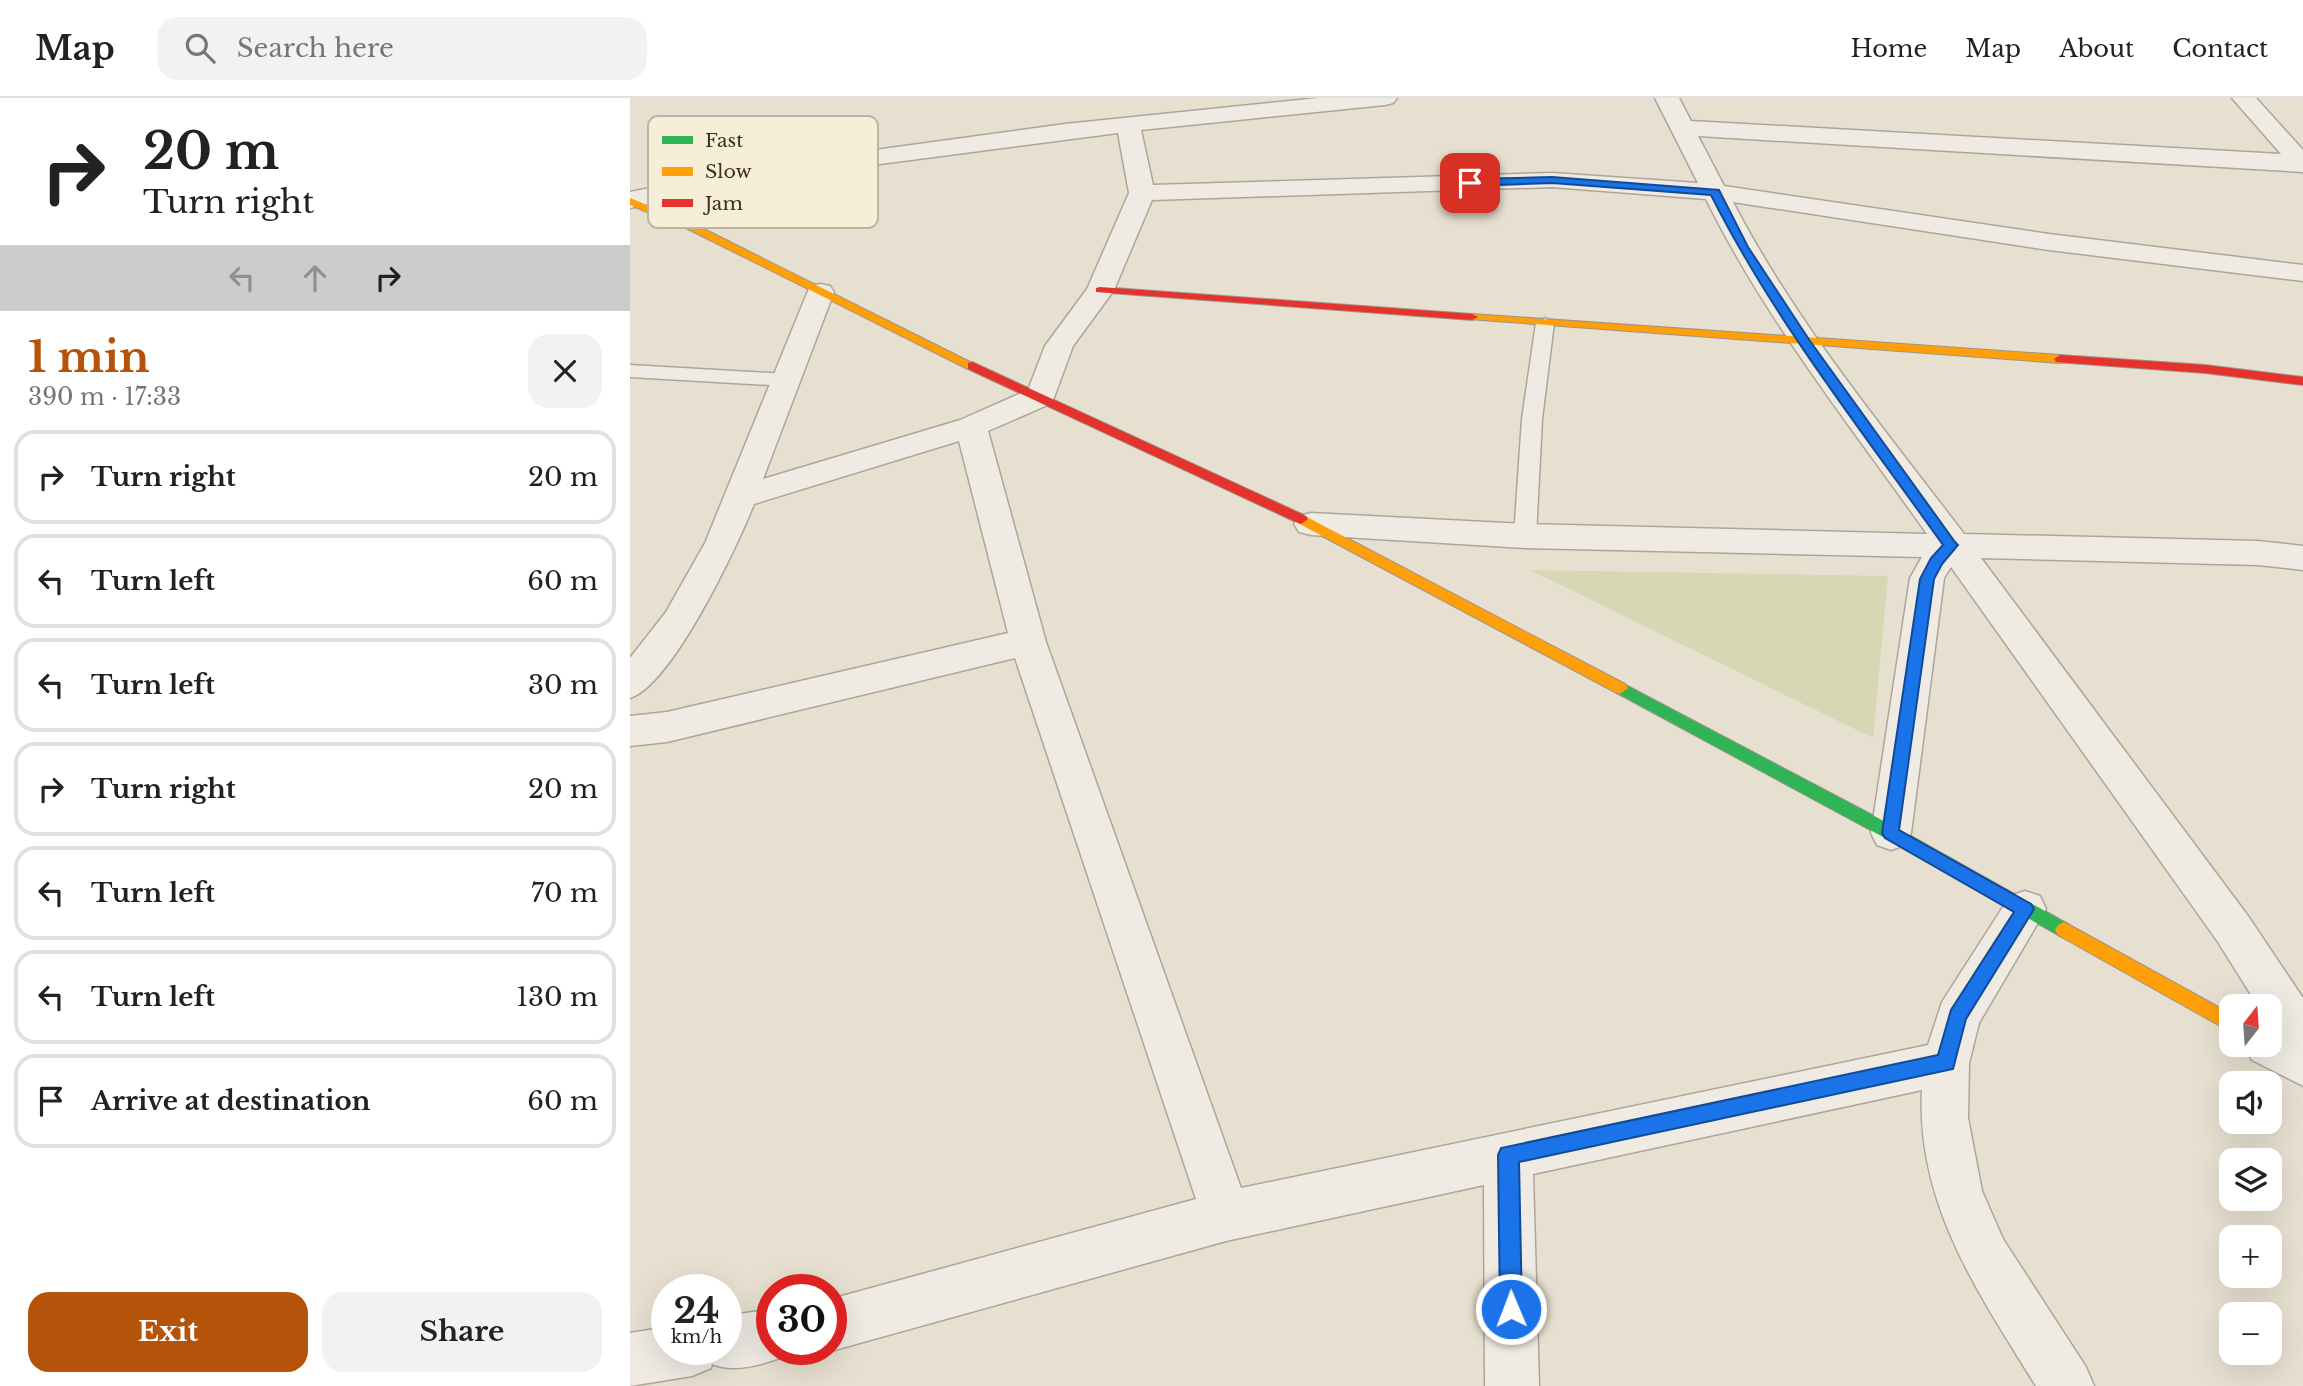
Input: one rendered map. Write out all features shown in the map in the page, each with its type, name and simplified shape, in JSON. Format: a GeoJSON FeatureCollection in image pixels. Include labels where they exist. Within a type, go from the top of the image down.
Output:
{"type":"FeatureCollection","features":[{"type":"Feature","properties":{"kind":"street"},"geometry":{"type":"LineString","coordinates":[[878,157],[1128,124],[1385,98]]}},
{"type":"Feature","properties":{"kind":"street"},"geometry":{"type":"LineString","coordinates":[[2244,98],[2302,164]]}},
{"type":"Feature","properties":{"kind":"street"},"geometry":{"type":"LineString","coordinates":[[1675,113],[2302,164]]}},
{"type":"Feature","properties":{"kind":"street"},"geometry":{"type":"LineString","coordinates":[[1675,113],[1743,247],[1805,342],[2233,929],[2303,1037]]}},
{"type":"Feature","properties":{"kind":"street"},"geometry":{"type":"LineString","coordinates":[[740,497],[971,427],[1041,396],[1059,346],[1100,290],[1142,192],[1128,124]]}},
{"type":"Feature","properties":{"kind":"street"},"geometry":{"type":"LineString","coordinates":[[1142,192],[1552,180],[1715,192],[2049,242],[2303,273]]}},
{"type":"Feature","properties":{"kind":"street"},"geometry":{"type":"LineString","coordinates":[[630,201],[648,197]]}},
{"type":"Feature","properties":{"kind":"street"},"geometry":{"type":"LineString","coordinates":[[630,201],[648,209]]}},
{"type":"Feature","properties":{"kind":"street"},"geometry":{"type":"LineString","coordinates":[[694,228],[920,342],[1041,396],[1311,524],[1891,833],[2219,1017]]}},
{"type":"Feature","properties":{"kind":"street"},"geometry":{"type":"LineString","coordinates":[[1100,290],[2206,369],[2303,381]]}},
{"type":"Feature","properties":{"kind":"street"},"geometry":{"type":"LineString","coordinates":[[630,684],[679,621],[704,579],[740,497],[820,292]]}},
{"type":"Feature","properties":{"kind":"street"},"geometry":{"type":"LineString","coordinates":[[971,427],[1028,642],[1226,1216]]}},
{"type":"Feature","properties":{"kind":"street"},"geometry":{"type":"LineString","coordinates":[[1311,524],[1525,536],[2258,552],[2303,558]]}},
{"type":"Feature","properties":{"kind":"street"},"geometry":{"type":"LineString","coordinates":[[1891,833],[1927,579],[1936,562],[1951,545]]}},
{"type":"Feature","properties":{"kind":"street"},"geometry":{"type":"LineString","coordinates":[[630,731],[667,727],[1028,642]]}},
{"type":"Feature","properties":{"kind":"street"},"geometry":{"type":"LineString","coordinates":[[2025,909],[1958,1017],[1946,1063],[1944,1118],[1958,1192],[1985,1257],[2067,1386]]}},
{"type":"Feature","properties":{"kind":"street"},"geometry":{"type":"LineString","coordinates":[[2282,1052],[2303,1064]]}},
{"type":"Feature","properties":{"kind":"street"},"geometry":{"type":"LineString","coordinates":[[847,1321],[1226,1216],[1946,1063]]}},
{"type":"Feature","properties":{"kind":"street"},"geometry":{"type":"LineString","coordinates":[[1508,1155],[1512,1386]]}},
{"type":"Feature","properties":{"kind":"street"},"geometry":{"type":"LineString","coordinates":[[630,1360],[651,1356]]}},
{"type":"Feature","properties":{"kind":"lane"},"geometry":{"type":"LineString","coordinates":[[1525,536],[1532,419],[1545,323]]}},
{"type":"Feature","properties":{"kind":"lane"},"geometry":{"type":"LineString","coordinates":[[630,371],[786,380]]}},
{"type":"Feature","properties":{"kind":"green space"},"geometry":{"type":"Polygon","coordinates":[[[1530,570],[1888,576],[1873,738],[1530,570]]]}},
{"type":"Feature","properties":{"kind":"traffic: fast"},"geometry":{"type":"LineString","coordinates":[[1620,688],[1891,833],[2064,930]]}},
{"type":"Feature","properties":{"kind":"traffic: slow"},"geometry":{"type":"LineString","coordinates":[[630,201],[648,209]]}},
{"type":"Feature","properties":{"kind":"traffic: slow"},"geometry":{"type":"LineString","coordinates":[[694,228],[972,366]]}},
{"type":"Feature","properties":{"kind":"traffic: slow"},"geometry":{"type":"LineString","coordinates":[[1472,317],[2060,359]]}},
{"type":"Feature","properties":{"kind":"traffic: slow"},"geometry":{"type":"LineString","coordinates":[[1301,519],[1620,688]]}},
{"type":"Feature","properties":{"kind":"traffic: slow"},"geometry":{"type":"LineString","coordinates":[[2064,930],[2219,1017]]}},
{"type":"Feature","properties":{"kind":"traffic: jam"},"geometry":{"type":"LineString","coordinates":[[1100,290],[1472,317]]}},
{"type":"Feature","properties":{"kind":"traffic: jam"},"geometry":{"type":"LineString","coordinates":[[2060,359],[2205,369],[2303,381]]}},
{"type":"Feature","properties":{"kind":"traffic: jam"},"geometry":{"type":"LineString","coordinates":[[972,366],[1301,519]]}},
{"type":"Feature","properties":{"kind":"route"},"geometry":{"type":"LineString","coordinates":[[1470,183],[1552,180],[1715,192],[1743,247],[1805,342],[1951,545],[1942,553],[1927,579],[1891,833],[2025,909],[1958,1017],[1946,1063],[1508,1155],[1511,1309]]}}]}
